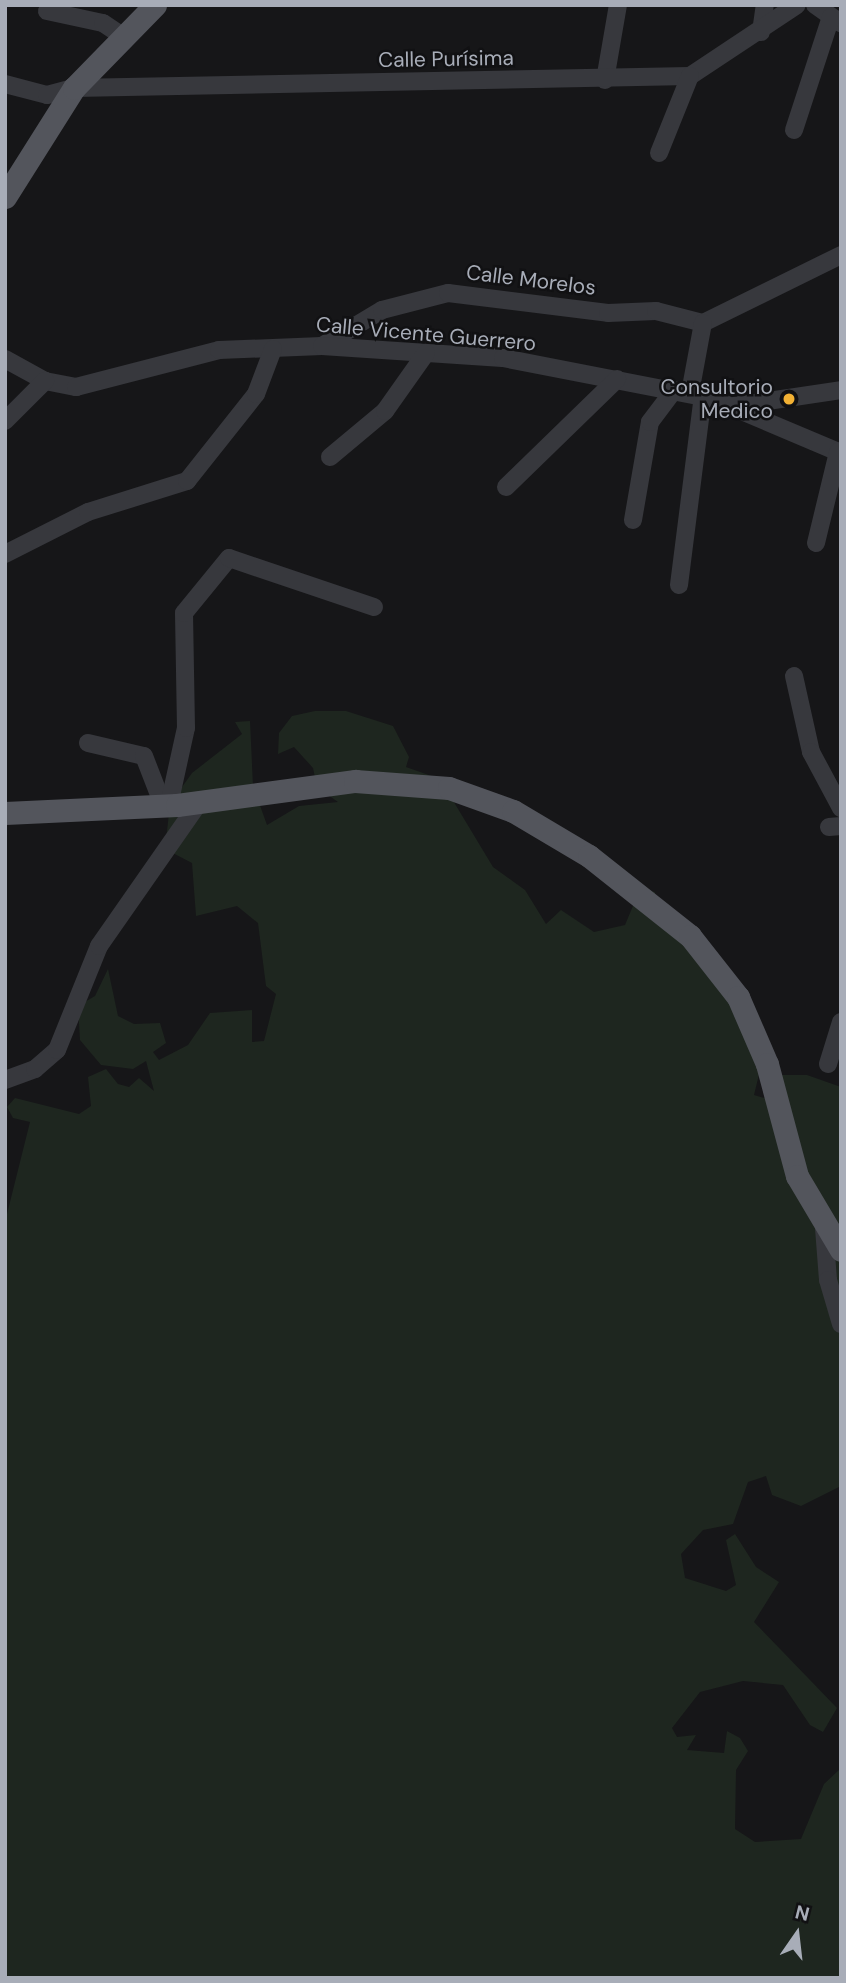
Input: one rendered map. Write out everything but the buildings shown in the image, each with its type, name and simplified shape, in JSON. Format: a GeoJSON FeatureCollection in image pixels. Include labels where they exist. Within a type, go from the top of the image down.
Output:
{"type":"FeatureCollection","features":[{"type":"Feature","properties":{"kind":"main road"},"geometry":{"type":"LineString","coordinates":[[5,197],[74,88],[121,35],[155,5]]}},
{"type":"Feature","properties":{"kind":"main road"},"geometry":{"type":"LineString","coordinates":[[5,813],[166,805],[355,781],[449,788],[513,811],[589,856],[691,936],[738,997],[766,1064],[796,1176],[824,1228],[841,1250]]}},
{"type":"Feature","properties":{"kind":"street"},"geometry":{"type":"LineString","coordinates":[[605,79],[618,5]]}},
{"type":"Feature","properties":{"kind":"street"},"geometry":{"type":"LineString","coordinates":[[761,32],[765,5]]}},
{"type":"Feature","properties":{"kind":"street","name":"Calle Purísima"},"geometry":{"type":"LineString","coordinates":[[5,83],[47,95],[74,88],[690,76],[761,32],[797,5]]}},
{"type":"Feature","properties":{"kind":"street"},"geometry":{"type":"LineString","coordinates":[[794,130],[836,20],[815,5]]}},
{"type":"Feature","properties":{"kind":"street"},"geometry":{"type":"LineString","coordinates":[[47,11],[103,23],[121,35]]}},
{"type":"Feature","properties":{"kind":"street"},"geometry":{"type":"LineString","coordinates":[[659,153],[690,76]]}},
{"type":"Feature","properties":{"kind":"street"},"geometry":{"type":"LineString","coordinates":[[679,585],[689,393],[703,323],[841,255]]}},
{"type":"Feature","properties":{"kind":"street","name":"Calle Morelos"},"geometry":{"type":"LineString","coordinates":[[322,346],[382,310],[448,293],[608,313],[656,311],[703,323]]}},
{"type":"Feature","properties":{"kind":"street","name":"Calle Vicente Guerrero"},"geometry":{"type":"LineString","coordinates":[[5,359],[45,381],[101,384],[219,350],[322,346],[503,358],[689,393],[734,406],[839,453]]}},
{"type":"Feature","properties":{"kind":"street"},"geometry":{"type":"LineString","coordinates":[[5,554],[88,512],[187,481],[256,394],[273,349]]}},
{"type":"Feature","properties":{"kind":"street"},"geometry":{"type":"LineString","coordinates":[[331,457],[385,411],[426,353]]}},
{"type":"Feature","properties":{"kind":"street"},"geometry":{"type":"LineString","coordinates":[[506,487],[617,379]]}},
{"type":"Feature","properties":{"kind":"street"},"geometry":{"type":"LineString","coordinates":[[5,421],[45,381]]}},
{"type":"Feature","properties":{"kind":"street"},"geometry":{"type":"LineString","coordinates":[[734,406],[841,390]]}},
{"type":"Feature","properties":{"kind":"street"},"geometry":{"type":"LineString","coordinates":[[633,520],[650,422],[689,393]]}},
{"type":"Feature","properties":{"kind":"street"},"geometry":{"type":"LineString","coordinates":[[816,543],[839,453]]}},
{"type":"Feature","properties":{"kind":"street"},"geometry":{"type":"LineString","coordinates":[[166,805],[186,728],[184,614],[229,558],[374,607]]}},
{"type":"Feature","properties":{"kind":"street"},"geometry":{"type":"LineString","coordinates":[[794,676],[811,752],[841,808]]}},
{"type":"Feature","properties":{"kind":"street"},"geometry":{"type":"LineString","coordinates":[[88,743],[144,755],[166,805]]}},
{"type":"Feature","properties":{"kind":"street"},"geometry":{"type":"LineString","coordinates":[[5,1080],[35,1069],[57,1050],[99,946],[201,800]]}},
{"type":"Feature","properties":{"kind":"street"},"geometry":{"type":"LineString","coordinates":[[828,1064],[841,1022]]}},
{"type":"Feature","properties":{"kind":"street"},"geometry":{"type":"LineString","coordinates":[[824,1228],[828,1280],[841,1324]]}},
{"type":"Feature","properties":{"kind":"shaded area"},"geometry":{"type":"Polygon","coordinates":[[[315,711],[346,711],[393,726],[409,757],[406,767],[440,779],[493,867],[525,890],[546,924],[561,910],[594,932],[625,925],[640,889],[655,892],[656,910],[762,1045],[773,1048],[771,1055],[764,1054],[754,1095],[771,1100],[782,1075],[807,1075],[841,1087],[841,1486],[801,1506],[772,1495],[766,1476],[748,1482],[733,1524],[703,1530],[681,1554],[685,1578],[726,1591],[736,1585],[726,1540],[735,1534],[756,1567],[779,1582],[754,1622],[837,1708],[823,1732],[810,1725],[783,1685],[743,1681],[700,1692],[672,1728],[677,1737],[696,1735],[687,1750],[724,1753],[727,1731],[740,1738],[748,1751],[736,1770],[735,1829],[755,1842],[801,1839],[824,1784],[841,1768],[841,1978],[5,1978],[5,1222],[30,1122],[13,1118],[7,1107],[15,1098],[79,1114],[91,1106],[88,1077],[106,1069],[118,1084],[129,1087],[139,1078],[154,1091],[146,1061],[133,1069],[101,1065],[80,1040],[78,1006],[95,996],[108,969],[118,1016],[134,1024],[160,1023],[166,1043],[153,1052],[159,1060],[188,1045],[210,1013],[252,1010],[252,1042],[264,1041],[276,994],[266,986],[258,923],[237,906],[196,916],[192,863],[165,849],[170,804],[192,773],[242,734],[235,722],[250,721],[253,786],[267,825],[299,806],[338,802],[317,787],[313,768],[294,747],[278,754],[279,733],[292,716],[315,711]]]}},
{"type":"Feature","properties":{"kind":"place","name":"Consultorio Medico"},"geometry":{"type":"Point","coordinates":[789,399]}}]}
